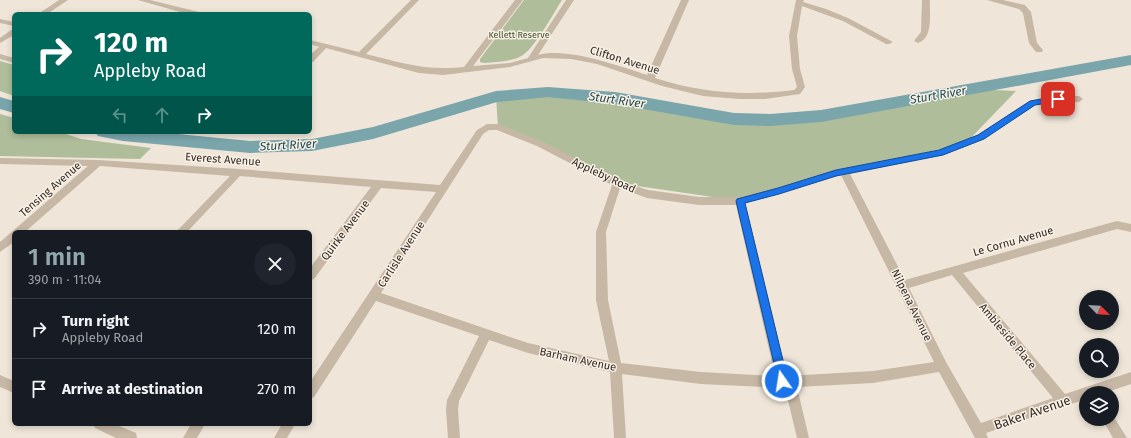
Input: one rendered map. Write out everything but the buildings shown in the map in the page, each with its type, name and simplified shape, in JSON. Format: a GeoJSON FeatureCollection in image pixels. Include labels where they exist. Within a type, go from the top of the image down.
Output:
{"type":"FeatureCollection","features":[{"type":"Feature","properties":{"kind":"street"},"geometry":{"type":"LineString","coordinates":[[45,12],[64,0]]}},
{"type":"Feature","properties":{"kind":"street"},"geometry":{"type":"LineString","coordinates":[[142,0],[188,12]]}},
{"type":"Feature","properties":{"kind":"street"},"geometry":{"type":"LineString","coordinates":[[361,55],[415,0]]}},
{"type":"Feature","properties":{"kind":"street"},"geometry":{"type":"LineString","coordinates":[[466,70],[519,0]]}},
{"type":"Feature","properties":{"kind":"street"},"geometry":{"type":"LineString","coordinates":[[531,59],[570,0]]}},
{"type":"Feature","properties":{"kind":"street"},"geometry":{"type":"LineString","coordinates":[[650,79],[685,0]]}},
{"type":"Feature","properties":{"kind":"street"},"geometry":{"type":"LineString","coordinates":[[918,41],[925,32],[926,0]]}},
{"type":"Feature","properties":{"kind":"street"},"geometry":{"type":"LineString","coordinates":[[991,0],[1022,7],[1027,12],[1033,43],[1039,50]]}},
{"type":"Feature","properties":{"kind":"street"},"geometry":{"type":"LineString","coordinates":[[800,2],[836,14],[889,42]]}},
{"type":"Feature","properties":{"kind":"street","name":"Clifton Avenue"},"geometry":{"type":"LineString","coordinates":[[312,43],[419,70],[443,72],[510,65],[543,56],[571,57],[598,62],[665,84],[703,93],[739,96],[765,96],[797,92],[801,87],[796,69],[794,36],[800,2]]}},
{"type":"Feature","properties":{"kind":"street"},"geometry":{"type":"LineString","coordinates":[[0,21],[12,24]]}},
{"type":"Feature","properties":{"kind":"street"},"geometry":{"type":"LineString","coordinates":[[0,41],[12,33]]}},
{"type":"Feature","properties":{"kind":"street"},"geometry":{"type":"LineString","coordinates":[[312,58],[324,46]]}},
{"type":"Feature","properties":{"kind":"street"},"geometry":{"type":"LineString","coordinates":[[0,56],[12,59]]}},
{"type":"Feature","properties":{"kind":"street","name":"Appleby Road"},"geometry":{"type":"LineString","coordinates":[[498,126],[540,144],[617,183],[647,194],[699,201],[740,201],[779,191],[836,173],[940,153],[981,137],[1033,103],[1058,99],[1079,99]]}},
{"type":"Feature","properties":{"kind":"street","name":"Carlisle Avenue"},"geometry":{"type":"LineString","coordinates":[[312,390],[480,132],[487,127],[498,126]]}},
{"type":"Feature","properties":{"kind":"street","name":"Everest Avenue"},"geometry":{"type":"LineString","coordinates":[[0,161],[98,163],[239,172],[444,189]]}},
{"type":"Feature","properties":{"kind":"street","name":"Tensing Avenue"},"geometry":{"type":"LineString","coordinates":[[20,230],[98,163]]}},
{"type":"Feature","properties":{"kind":"street"},"geometry":{"type":"LineString","coordinates":[[183,230],[239,172]]}},
{"type":"Feature","properties":{"kind":"street","name":"Nilpena Avenue"},"geometry":{"type":"LineString","coordinates":[[844,172],[942,366],[980,434]]}},
{"type":"Feature","properties":{"kind":"street","name":"Quirke Avenue"},"geometry":{"type":"LineString","coordinates":[[312,273],[379,183]]}},
{"type":"Feature","properties":{"kind":"street"},"geometry":{"type":"LineString","coordinates":[[617,183],[601,232],[602,300],[616,368],[620,438]]}},
{"type":"Feature","properties":{"kind":"street"},"geometry":{"type":"LineString","coordinates":[[740,201],[786,381],[803,438]]}},
{"type":"Feature","properties":{"kind":"street","name":"Le Cornu Avenue"},"geometry":{"type":"LineString","coordinates":[[902,285],[1117,225],[1131,228]]}},
{"type":"Feature","properties":{"kind":"street"},"geometry":{"type":"LineString","coordinates":[[0,248],[12,238]]}},
{"type":"Feature","properties":{"kind":"street","name":"Ambleside Place"},"geometry":{"type":"LineString","coordinates":[[954,270],[1063,401]]}},
{"type":"Feature","properties":{"kind":"street","name":"Barham Avenue"},"geometry":{"type":"LineString","coordinates":[[374,296],[528,348],[616,368],[701,378],[786,381],[873,377],[942,366]]}},
{"type":"Feature","properties":{"kind":"street"},"geometry":{"type":"LineString","coordinates":[[454,438],[452,410],[453,400],[486,333]]}},
{"type":"Feature","properties":{"kind":"street","name":"Baker Avenue"},"geometry":{"type":"LineString","coordinates":[[1108,386],[1131,378]]}},
{"type":"Feature","properties":{"kind":"street"},"geometry":{"type":"LineString","coordinates":[[0,380],[12,386]]}},
{"type":"Feature","properties":{"kind":"street","name":"Baker Avenue"},"geometry":{"type":"LineString","coordinates":[[980,434],[1079,396]]}},
{"type":"Feature","properties":{"kind":"street"},"geometry":{"type":"LineString","coordinates":[[104,426],[131,438]]}},
{"type":"Feature","properties":{"kind":"street"},"geometry":{"type":"LineString","coordinates":[[189,438],[198,426]]}},
{"type":"Feature","properties":{"kind":"street"},"geometry":{"type":"LineString","coordinates":[[280,438],[288,426]]}},
{"type":"Feature","properties":{"kind":"street"},"geometry":{"type":"LineString","coordinates":[[1113,426],[1121,438]]}},
{"type":"Feature","properties":{"kind":"green space","name":"Kellett Reserve"},"geometry":{"type":"Polygon","coordinates":[[[524,0],[562,0],[539,37],[523,55],[504,61],[480,62],[480,59],[524,0]]]}},
{"type":"Feature","properties":{"kind":"green space"},"geometry":{"type":"Polygon","coordinates":[[[0,61],[12,64],[12,95],[0,91],[0,61]]]}},
{"type":"Feature","properties":{"kind":"green space"},"geometry":{"type":"Polygon","coordinates":[[[970,89],[1016,91],[966,143],[836,173],[740,201],[617,183],[498,127],[496,97],[548,92],[615,98],[734,119],[770,120],[821,116],[970,89]]]}},
{"type":"Feature","properties":{"kind":"green space"},"geometry":{"type":"Polygon","coordinates":[[[0,114],[12,117],[12,134],[66,134],[81,139],[151,148],[140,159],[0,156],[0,114]]]}},
{"type":"Feature","properties":{"kind":"waterway","name":"Sturt River"},"geometry":{"type":"LineString","coordinates":[[117,134],[250,147],[312,145],[373,133],[496,97],[548,92],[615,98],[734,119],[770,120],[821,116],[1131,60]]}},
{"type":"Feature","properties":{"kind":"waterway","name":"Sturt River"},"geometry":{"type":"LineString","coordinates":[[0,103],[12,106]]}},
{"type":"Feature","properties":{"kind":"route"},"geometry":{"type":"LineString","coordinates":[[782,381],[740,201],[779,191],[836,173],[940,153],[981,137],[1033,103],[1058,99]]}}]}
